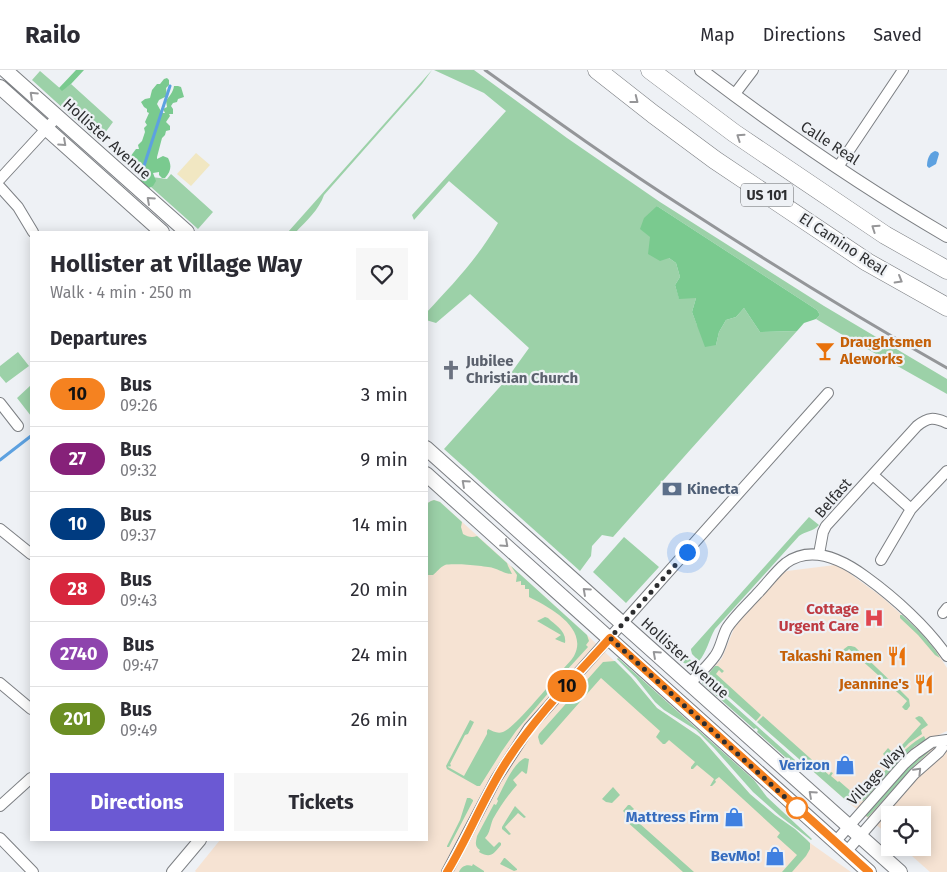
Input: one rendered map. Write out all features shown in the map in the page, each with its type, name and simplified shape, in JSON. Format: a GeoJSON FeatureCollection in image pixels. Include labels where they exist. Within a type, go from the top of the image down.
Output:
{"type":"FeatureCollection","features":[{"type":"Feature","properties":{"kind":"highway","name":"El Camino Real"},"geometry":{"type":"LineString","coordinates":[[596,70],[715,160],[866,262],[947,306]]}},
{"type":"Feature","properties":{"kind":"highway","name":"El Camino Real"},"geometry":{"type":"LineString","coordinates":[[650,70],[734,133],[885,235],[947,270]]}},
{"type":"Feature","properties":{"kind":"main road","name":"Hollister Avenue"},"geometry":{"type":"LineString","coordinates":[[5,70],[186,231]]}},
{"type":"Feature","properties":{"kind":"main road"},"geometry":{"type":"LineString","coordinates":[[0,87],[161,231]]}},
{"type":"Feature","properties":{"kind":"main road","name":"Hollister Avenue"},"geometry":{"type":"LineString","coordinates":[[428,450],[900,872]]}},
{"type":"Feature","properties":{"kind":"main road"},"geometry":{"type":"LineString","coordinates":[[428,478],[610,638],[869,872]]}},
{"type":"Feature","properties":{"kind":"street","name":"Calle Real"},"geometry":{"type":"LineString","coordinates":[[701,70],[785,133],[895,205],[947,236]]}},
{"type":"Feature","properties":{"kind":"street"},"geometry":{"type":"LineString","coordinates":[[734,95],[753,70]]}},
{"type":"Feature","properties":{"kind":"street"},"geometry":{"type":"LineString","coordinates":[[838,167],[903,70]]}},
{"type":"Feature","properties":{"kind":"street"},"geometry":{"type":"LineString","coordinates":[[0,179],[57,117]]}},
{"type":"Feature","properties":{"kind":"street"},"geometry":{"type":"LineString","coordinates":[[0,187],[18,207],[32,231]]}},
{"type":"Feature","properties":{"kind":"street"},"geometry":{"type":"LineString","coordinates":[[447,872],[496,779],[520,740],[828,393]]}},
{"type":"Feature","properties":{"kind":"street"},"geometry":{"type":"LineString","coordinates":[[0,403],[18,426]]}},
{"type":"Feature","properties":{"kind":"street","name":"Belfast"},"geometry":{"type":"LineString","coordinates":[[818,554],[824,529],[917,426],[931,418],[947,423]]}},
{"type":"Feature","properties":{"kind":"street"},"geometry":{"type":"LineString","coordinates":[[428,476],[442,462]]}},
{"type":"Feature","properties":{"kind":"street"},"geometry":{"type":"LineString","coordinates":[[881,560],[911,509],[947,471]]}},
{"type":"Feature","properties":{"kind":"street"},"geometry":{"type":"LineString","coordinates":[[873,475],[911,509]]}},
{"type":"Feature","properties":{"kind":"street"},"geometry":{"type":"LineString","coordinates":[[0,529],[30,553]]}},
{"type":"Feature","properties":{"kind":"street"},"geometry":{"type":"LineString","coordinates":[[689,684],[715,656],[729,625],[779,569],[795,558],[809,554],[827,556],[842,562],[875,583],[924,629],[947,656]]}},
{"type":"Feature","properties":{"kind":"street"},"geometry":{"type":"LineString","coordinates":[[0,683],[30,708]]}},
{"type":"Feature","properties":{"kind":"street","name":"Village Way"},"geometry":{"type":"LineString","coordinates":[[835,842],[904,764],[932,742],[947,740]]}},
{"type":"Feature","properties":{"kind":"street","name":"Village Way"},"geometry":{"type":"LineString","coordinates":[[846,852],[914,774],[939,752],[947,740]]}},
{"type":"Feature","properties":{"kind":"street"},"geometry":{"type":"LineString","coordinates":[[0,806],[30,779]]}},
{"type":"Feature","properties":{"kind":"street"},"geometry":{"type":"LineString","coordinates":[[0,838],[33,872]]}},
{"type":"Feature","properties":{"kind":"street"},"geometry":{"type":"LineString","coordinates":[[173,872],[199,841]]}},
{"type":"Feature","properties":{"kind":"shaded area"},"geometry":{"type":"Polygon","coordinates":[[[431,501],[440,502],[587,635],[631,677],[657,708],[700,737],[750,794],[763,806],[851,872],[196,872],[219,841],[428,841],[428,503],[431,501]]]}},
{"type":"Feature","properties":{"kind":"shaded area"},"geometry":{"type":"Polygon","coordinates":[[[835,565],[845,570],[882,597],[915,627],[936,651],[947,668],[947,731],[934,737],[947,749],[947,872],[930,872],[912,856],[931,856],[931,806],[881,806],[881,829],[849,803],[712,682],[705,678],[722,658],[735,626],[783,573],[835,565]]]}},
{"type":"Feature","properties":{"kind":"green space"},"geometry":{"type":"Polygon","coordinates":[[[76,70],[84,70],[62,91],[59,88],[76,70]]]}},
{"type":"Feature","properties":{"kind":"green space"},"geometry":{"type":"Polygon","coordinates":[[[432,70],[422,84],[324,195],[312,215],[297,231],[289,231],[432,70]]]}},
{"type":"Feature","properties":{"kind":"green space"},"geometry":{"type":"Polygon","coordinates":[[[434,70],[474,70],[567,138],[660,202],[824,306],[947,379],[947,394],[816,319],[820,315],[817,310],[657,206],[650,237],[676,263],[680,277],[675,285],[679,298],[696,298],[692,312],[697,325],[716,345],[719,332],[726,320],[736,317],[744,308],[760,332],[797,331],[613,537],[602,535],[592,546],[591,556],[580,571],[444,449],[506,380],[529,348],[470,294],[436,323],[428,321],[428,311],[474,259],[498,223],[449,181],[414,220],[412,215],[506,111],[484,93],[434,70]]]}},
{"type":"Feature","properties":{"kind":"green space"},"geometry":{"type":"Polygon","coordinates":[[[40,71],[62,90],[71,84],[113,122],[99,141],[32,80],[40,71]]]}},
{"type":"Feature","properties":{"kind":"green space"},"geometry":{"type":"Polygon","coordinates":[[[167,78],[169,85],[166,88],[167,96],[159,100],[157,104],[162,113],[165,113],[163,109],[167,107],[166,101],[172,93],[174,86],[181,87],[184,97],[178,99],[171,106],[173,114],[169,114],[170,116],[166,122],[170,126],[170,130],[166,131],[162,138],[157,157],[157,159],[163,156],[168,158],[170,171],[165,178],[159,175],[159,172],[153,173],[156,181],[149,188],[143,185],[140,178],[143,170],[132,167],[130,157],[136,149],[139,149],[138,145],[142,141],[145,132],[144,128],[147,125],[145,122],[149,113],[141,102],[150,98],[152,90],[157,84],[160,84],[167,78]]]}},
{"type":"Feature","properties":{"kind":"green space"},"geometry":{"type":"Polygon","coordinates":[[[171,174],[213,212],[198,229],[142,179],[144,176],[167,179],[171,174]]]}},
{"type":"Feature","properties":{"kind":"green space"},"geometry":{"type":"Polygon","coordinates":[[[657,206],[817,310],[820,315],[816,319],[804,323],[797,331],[760,332],[744,308],[736,317],[726,320],[719,332],[716,345],[705,347],[692,312],[696,298],[679,299],[675,285],[680,277],[676,263],[669,258],[660,261],[648,254],[650,237],[640,229],[644,218],[657,206]]]}},
{"type":"Feature","properties":{"kind":"green space"},"geometry":{"type":"Polygon","coordinates":[[[18,352],[29,366],[6,383],[0,376],[0,366],[18,352]]]}},
{"type":"Feature","properties":{"kind":"green space"},"geometry":{"type":"Polygon","coordinates":[[[30,386],[30,415],[17,398],[30,386]]]}},
{"type":"Feature","properties":{"kind":"green space"},"geometry":{"type":"Polygon","coordinates":[[[431,501],[440,502],[462,522],[463,534],[470,537],[477,536],[507,563],[512,574],[489,567],[455,564],[445,565],[433,575],[428,575],[428,503],[431,501]]]}},
{"type":"Feature","properties":{"kind":"green space"},"geometry":{"type":"Polygon","coordinates":[[[809,517],[819,525],[799,536],[715,629],[699,661],[692,654],[691,649],[809,517]]]}},
{"type":"Feature","properties":{"kind":"green space"},"geometry":{"type":"Polygon","coordinates":[[[624,537],[659,567],[626,603],[593,572],[624,537]]]}},
{"type":"Feature","properties":{"kind":"green space"},"geometry":{"type":"Polygon","coordinates":[[[511,566],[587,635],[589,641],[586,645],[588,647],[566,671],[564,668],[574,656],[577,646],[576,636],[572,628],[547,606],[529,597],[529,589],[525,589],[525,585],[521,585],[521,581],[516,582],[517,575],[511,566]]]}},
{"type":"Feature","properties":{"kind":"green space"},"geometry":{"type":"Polygon","coordinates":[[[900,615],[923,635],[940,658],[900,618],[900,615]]]}},
{"type":"Feature","properties":{"kind":"green space"},"geometry":{"type":"Polygon","coordinates":[[[545,617],[562,632],[565,643],[555,639],[561,635],[537,621],[545,617]]]}},
{"type":"Feature","properties":{"kind":"green space"},"geometry":{"type":"Polygon","coordinates":[[[644,622],[678,651],[680,650],[695,664],[693,667],[684,663],[647,631],[644,622]]]}},
{"type":"Feature","properties":{"kind":"green space"},"geometry":{"type":"Polygon","coordinates":[[[848,646],[855,647],[909,699],[910,706],[907,710],[902,707],[907,701],[849,649],[844,655],[841,653],[848,646]]]}},
{"type":"Feature","properties":{"kind":"green space"},"geometry":{"type":"Polygon","coordinates":[[[618,658],[754,780],[767,797],[812,839],[780,816],[753,792],[696,730],[664,710],[655,702],[618,658]]]}},
{"type":"Feature","properties":{"kind":"green space"},"geometry":{"type":"Polygon","coordinates":[[[615,661],[657,708],[700,737],[750,794],[810,843],[810,849],[806,856],[792,872],[782,872],[797,855],[777,837],[780,833],[719,777],[710,786],[714,779],[697,765],[691,769],[695,762],[669,740],[663,744],[656,737],[660,731],[601,678],[542,745],[540,744],[539,734],[603,662],[615,661]]]}},
{"type":"Feature","properties":{"kind":"green space"},"geometry":{"type":"Polygon","coordinates":[[[715,666],[724,671],[722,673],[719,670],[716,674],[761,715],[756,721],[705,678],[715,666]]]}},
{"type":"Feature","properties":{"kind":"green space"},"geometry":{"type":"Polygon","coordinates":[[[702,680],[711,685],[804,768],[804,772],[757,732],[756,728],[754,729],[702,683],[702,680]]]}},
{"type":"Feature","properties":{"kind":"green space"},"geometry":{"type":"Polygon","coordinates":[[[553,681],[556,684],[516,731],[480,786],[447,769],[446,766],[470,720],[474,722],[468,734],[465,735],[450,767],[448,767],[464,776],[488,729],[499,733],[508,729],[553,681]]]}},
{"type":"Feature","properties":{"kind":"green space"},"geometry":{"type":"Polygon","coordinates":[[[763,716],[829,775],[831,772],[833,773],[831,776],[854,794],[858,794],[866,786],[868,788],[858,799],[858,802],[849,803],[757,722],[763,716]]]}},
{"type":"Feature","properties":{"kind":"green space"},"geometry":{"type":"Polygon","coordinates":[[[919,716],[928,725],[921,730],[922,734],[909,743],[891,762],[883,754],[888,748],[894,754],[921,724],[915,718],[919,716]]]}},
{"type":"Feature","properties":{"kind":"green space"},"geometry":{"type":"Polygon","coordinates":[[[924,736],[926,740],[915,746],[903,757],[863,801],[861,799],[891,764],[915,741],[924,736]]]}},
{"type":"Feature","properties":{"kind":"green space"},"geometry":{"type":"Polygon","coordinates":[[[930,751],[868,817],[866,816],[910,765],[930,751]]]}},
{"type":"Feature","properties":{"kind":"green space"},"geometry":{"type":"Polygon","coordinates":[[[525,758],[529,759],[527,773],[522,771],[513,780],[517,785],[493,819],[485,838],[494,847],[499,842],[501,845],[491,855],[483,854],[479,852],[480,850],[476,845],[477,836],[494,804],[496,805],[497,799],[509,776],[516,765],[525,758]]]}},
{"type":"Feature","properties":{"kind":"green space"},"geometry":{"type":"Polygon","coordinates":[[[613,787],[620,795],[612,803],[606,802],[602,799],[613,787]]]}},
{"type":"Feature","properties":{"kind":"green space"},"geometry":{"type":"Polygon","coordinates":[[[467,798],[473,801],[449,847],[447,847],[460,820],[467,798]]]}},
{"type":"Feature","properties":{"kind":"green space"},"geometry":{"type":"Polygon","coordinates":[[[628,805],[634,809],[630,815],[694,872],[683,872],[625,820],[625,813],[623,811],[628,805]]]}},
{"type":"Feature","properties":{"kind":"green space"},"geometry":{"type":"Polygon","coordinates":[[[515,806],[526,817],[524,818],[518,813],[505,827],[511,834],[509,835],[502,827],[515,806]]]}},
{"type":"Feature","properties":{"kind":"green space"},"geometry":{"type":"Polygon","coordinates":[[[504,858],[517,870],[514,871],[500,864],[504,858]]]}},
{"type":"Feature","properties":{"kind":"green space"},"geometry":{"type":"Polygon","coordinates":[[[473,864],[484,872],[459,872],[464,866],[472,866],[473,864]]]}},
{"type":"Feature","properties":{"kind":"sand"},"geometry":{"type":"Polygon","coordinates":[[[196,153],[210,165],[191,186],[177,174],[196,153]]]}},
{"type":"Feature","properties":{"kind":"water"},"geometry":{"type":"Polygon","coordinates":[[[935,151],[939,154],[936,164],[929,168],[927,166],[928,159],[931,153],[935,151]]]}},
{"type":"Feature","properties":{"kind":"waterway"},"geometry":{"type":"LineString","coordinates":[[142,172],[170,86]]}},
{"type":"Feature","properties":{"kind":"waterway"},"geometry":{"type":"LineString","coordinates":[[0,460],[30,437]]}},
{"type":"Feature","properties":{"kind":"railway"},"geometry":{"type":"LineString","coordinates":[[485,70],[560,124],[688,210],[816,291],[947,368]]}},
{"type":"Feature","properties":{"kind":"bus line","name":"10"},"geometry":{"type":"LineString","coordinates":[[447,872],[496,779],[520,740],[610,638],[869,872]]}},
{"type":"Feature","properties":{"kind":"place","name":"Draughtsmen Aleworks"},"geometry":{"type":"Point","coordinates":[825,351]}},
{"type":"Feature","properties":{"kind":"place","name":"Jubilee Christian Church"},"geometry":{"type":"Point","coordinates":[451,370]}},
{"type":"Feature","properties":{"kind":"place","name":"Kinecta"},"geometry":{"type":"Point","coordinates":[672,489]}},
{"type":"Feature","properties":{"kind":"place","name":"Cottage Urgent Care"},"geometry":{"type":"Point","coordinates":[874,618]}},
{"type":"Feature","properties":{"kind":"place","name":"Takashi Ramen"},"geometry":{"type":"Point","coordinates":[897,656]}},
{"type":"Feature","properties":{"kind":"place","name":"Jeannine's"},"geometry":{"type":"Point","coordinates":[924,684]}},
{"type":"Feature","properties":{"kind":"place","name":"Verizon"},"geometry":{"type":"Point","coordinates":[845,765]}},
{"type":"Feature","properties":{"kind":"place","name":"Mattress Firm"},"geometry":{"type":"Point","coordinates":[734,817]}},
{"type":"Feature","properties":{"kind":"place","name":"BevMo!"},"geometry":{"type":"Point","coordinates":[775,856]}},
{"type":"Feature","properties":{"kind":"route"},"geometry":{"type":"LineString","coordinates":[[687,552],[610,638],[797,808]]}}]}
